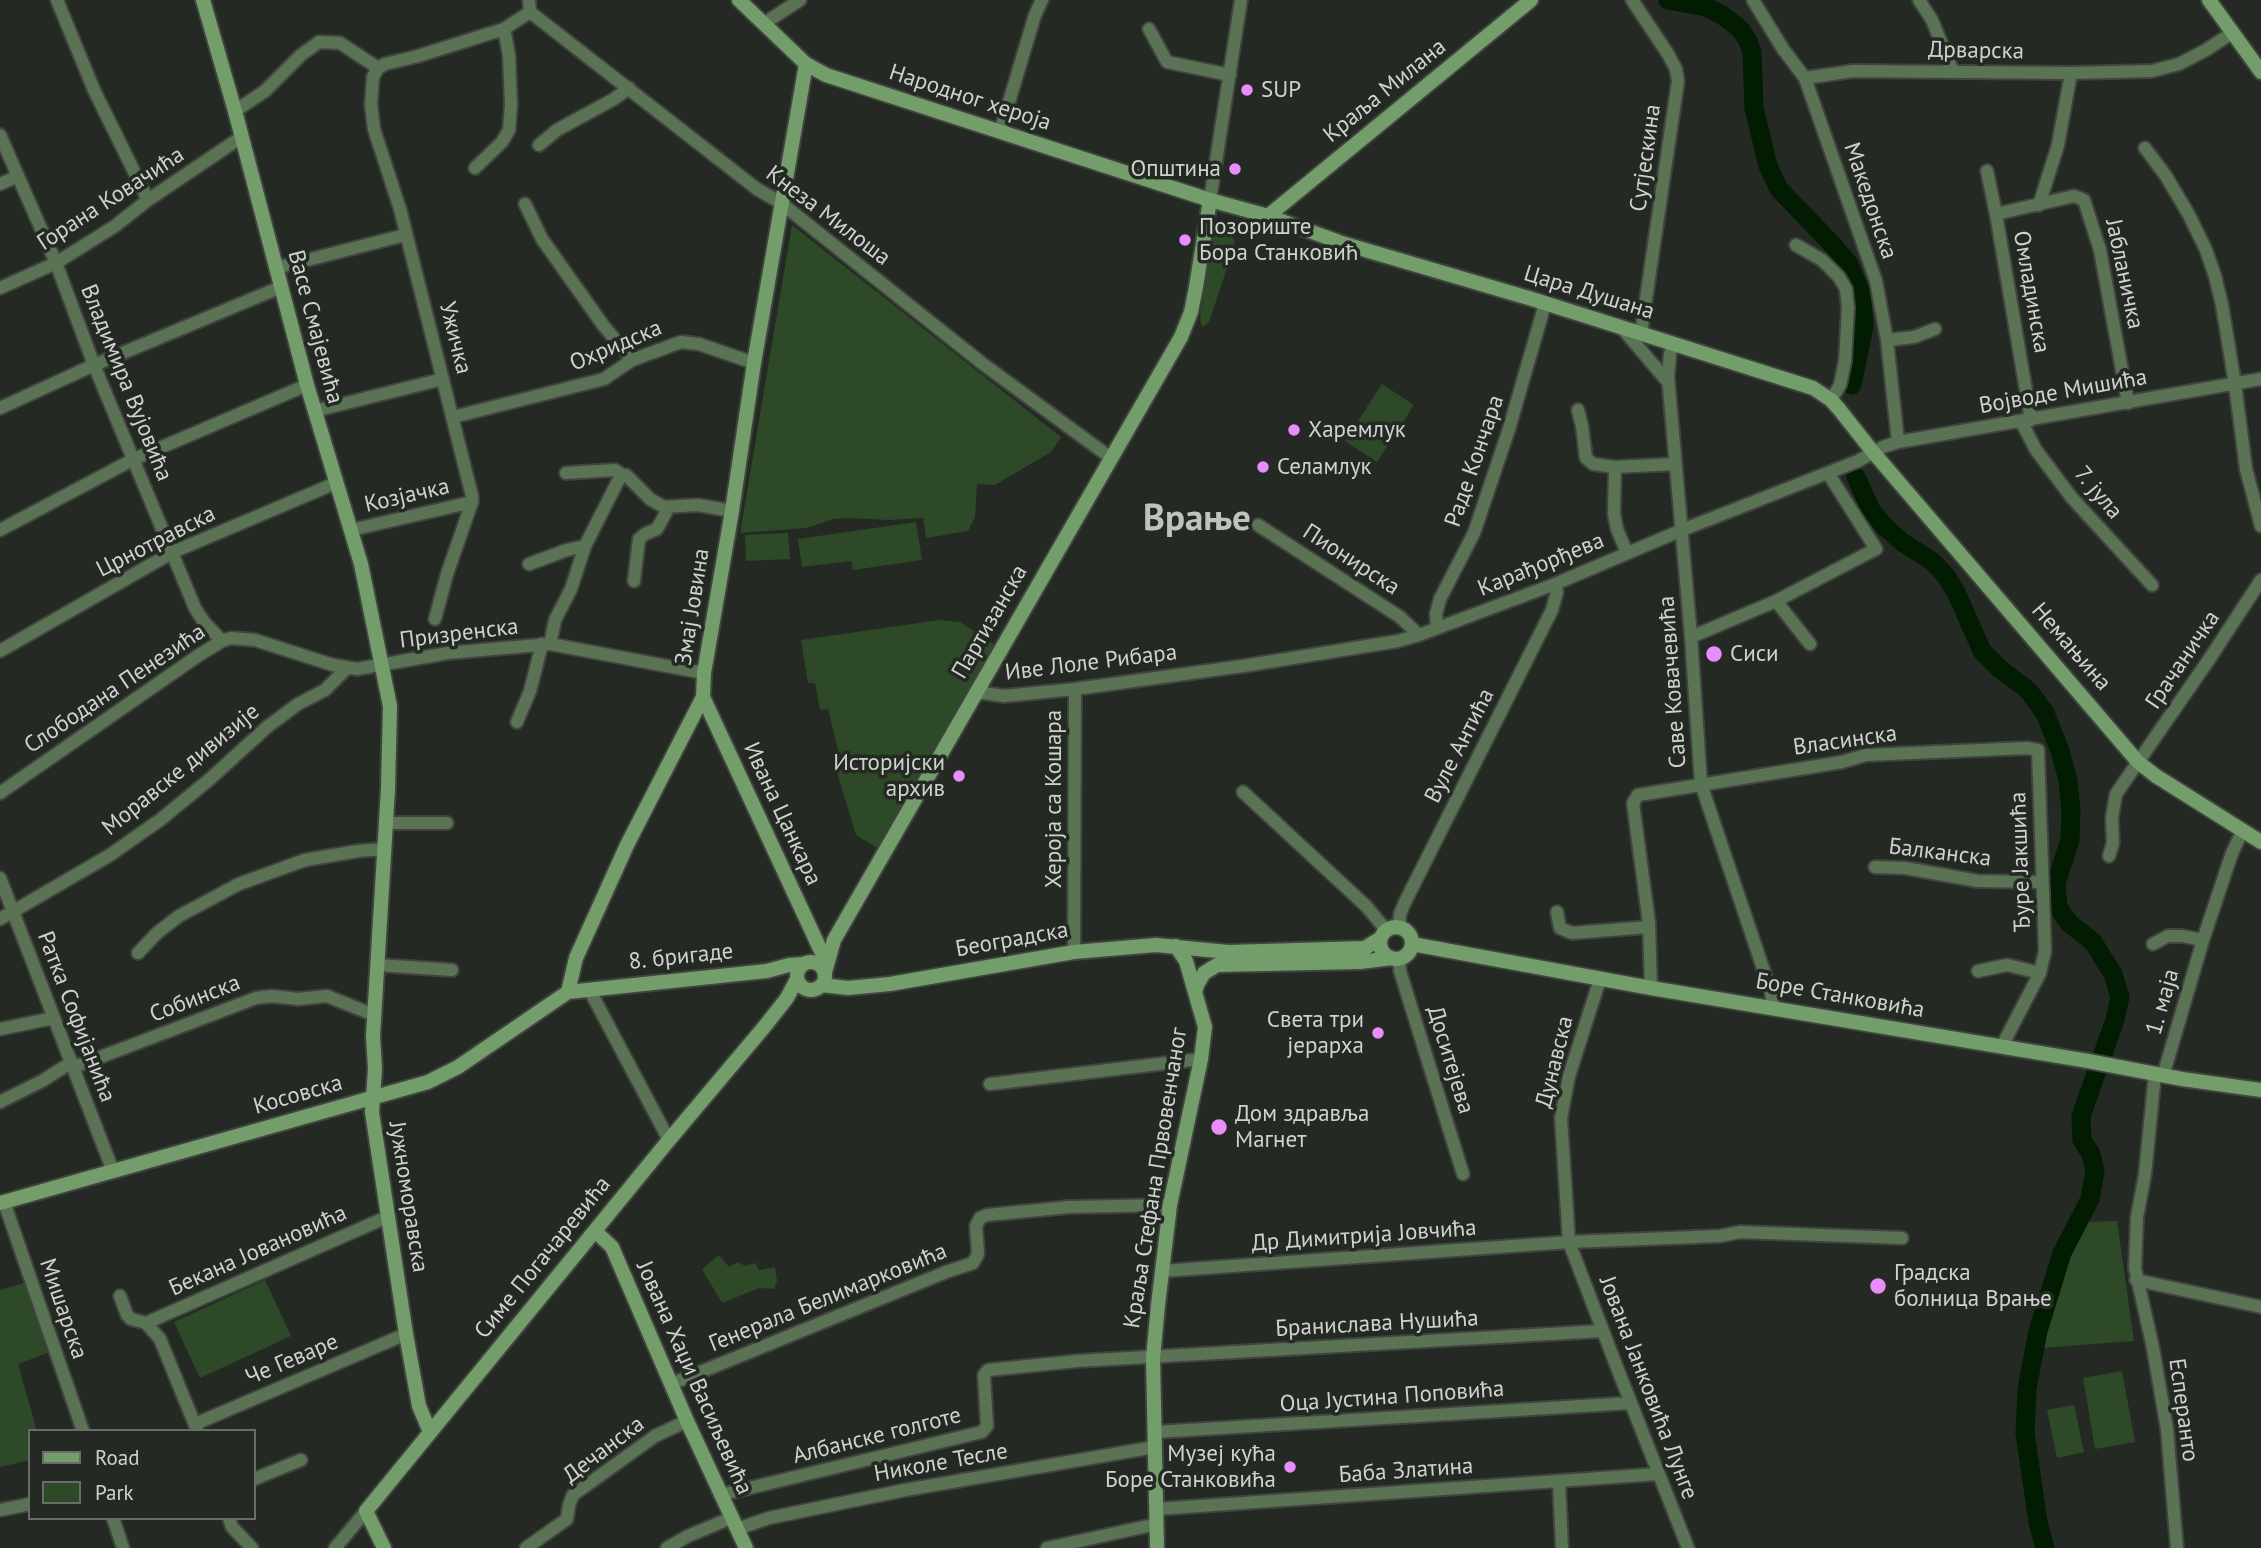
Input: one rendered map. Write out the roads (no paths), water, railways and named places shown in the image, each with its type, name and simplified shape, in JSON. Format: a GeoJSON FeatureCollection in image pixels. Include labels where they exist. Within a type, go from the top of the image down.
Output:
{"type":"FeatureCollection","features":[{"type":"Feature","properties":{"kind":"street"},"geometry":{"type":"LineString","coordinates":[[57,0],[94,90],[148,201]]}},
{"type":"Feature","properties":{"kind":"street","name":"Васе Смајевића"},"geometry":{"type":"LineString","coordinates":[[203,0],[314,411],[361,564],[381,666]]}},
{"type":"Feature","properties":{"kind":"street","name":"Народног хероја"},"geometry":{"type":"LineString","coordinates":[[739,0],[806,64],[826,75],[1210,200],[1268,216]]}},
{"type":"Feature","properties":{"kind":"street"},"geometry":{"type":"LineString","coordinates":[[763,24],[800,0]]}},
{"type":"Feature","properties":{"kind":"street"},"geometry":{"type":"LineString","coordinates":[[1000,132],[1035,15],[1042,0]]}},
{"type":"Feature","properties":{"kind":"street"},"geometry":{"type":"LineString","coordinates":[[1210,200],[1241,0]]}},
{"type":"Feature","properties":{"kind":"street","name":"Краља Милана"},"geometry":{"type":"LineString","coordinates":[[1268,216],[1531,0]]}},
{"type":"Feature","properties":{"kind":"street","name":"Сутјескина"},"geometry":{"type":"LineString","coordinates":[[1632,0],[1668,54],[1676,69],[1678,81],[1641,333]]}},
{"type":"Feature","properties":{"kind":"street"},"geometry":{"type":"LineString","coordinates":[[1753,0],[1805,78]]}},
{"type":"Feature","properties":{"kind":"street"},"geometry":{"type":"LineString","coordinates":[[1919,0],[1932,20],[1953,72]]}},
{"type":"Feature","properties":{"kind":"street"},"geometry":{"type":"LineString","coordinates":[[2208,0],[2261,72]]}},
{"type":"Feature","properties":{"kind":"street"},"geometry":{"type":"LineString","coordinates":[[235,111],[265,91],[301,55],[319,42],[340,43],[378,68],[504,29],[530,6]]}},
{"type":"Feature","properties":{"kind":"street","name":"Кнеза Милоша"},"geometry":{"type":"LineString","coordinates":[[530,6],[757,189],[781,204],[972,355],[1111,458]]}},
{"type":"Feature","properties":{"kind":"street"},"geometry":{"type":"LineString","coordinates":[[475,168],[502,142],[509,130],[509,55],[504,29]]}},
{"type":"Feature","properties":{"kind":"street"},"geometry":{"type":"LineString","coordinates":[[1149,29],[1167,62],[1230,75]]}},
{"type":"Feature","properties":{"kind":"street","name":"Дрварска"},"geometry":{"type":"LineString","coordinates":[[1805,78],[1853,71],[2151,71],[2179,64],[2232,33]]}},
{"type":"Feature","properties":{"kind":"street","name":"Змај Јовина"},"geometry":{"type":"LineString","coordinates":[[568,992],[576,958],[627,845],[703,696],[704,673],[754,363],[806,64]]}},
{"type":"Feature","properties":{"kind":"street","name":"Ужичка"},"geometry":{"type":"LineString","coordinates":[[378,68],[371,88],[374,129],[396,195],[453,416],[472,502],[447,574],[435,619]]}},
{"type":"Feature","properties":{"kind":"street"},"geometry":{"type":"LineString","coordinates":[[2039,205],[2058,145],[2071,73]]}},
{"type":"Feature","properties":{"kind":"street","name":"Македонска"},"geometry":{"type":"LineString","coordinates":[[1805,78],[1876,281],[1887,340],[1898,442]]}},
{"type":"Feature","properties":{"kind":"street"},"geometry":{"type":"LineString","coordinates":[[539,145],[557,130],[629,88]]}},
{"type":"Feature","properties":{"kind":"street","name":"Владимира Вујовића"},"geometry":{"type":"LineString","coordinates":[[0,135],[56,263],[94,365],[195,608],[204,622],[222,640]]}},
{"type":"Feature","properties":{"kind":"street","name":"Горана Ковачића"},"geometry":{"type":"LineString","coordinates":[[0,288],[56,263],[115,226],[240,138]]}},
{"type":"Feature","properties":{"kind":"street"},"geometry":{"type":"LineString","coordinates":[[2145,148],[2178,195],[2206,250],[2222,305],[2246,469],[2261,526]]}},
{"type":"Feature","properties":{"kind":"street","name":"Омладинска"},"geometry":{"type":"LineString","coordinates":[[1987,171],[1996,214],[2026,421]]}},
{"type":"Feature","properties":{"kind":"street"},"geometry":{"type":"LineString","coordinates":[[0,184],[18,176]]}},
{"type":"Feature","properties":{"kind":"street","name":"Јабланичка"},"geometry":{"type":"LineString","coordinates":[[1996,214],[2074,196],[2084,200],[2105,269],[2128,403]]}},
{"type":"Feature","properties":{"kind":"street","name":"Партизанска"},"geometry":{"type":"LineString","coordinates":[[818,983],[834,940],[1186,327],[1196,287],[1210,200]]}},
{"type":"Feature","properties":{"kind":"street"},"geometry":{"type":"LineString","coordinates":[[525,205],[541,239],[603,326],[632,360]]}},
{"type":"Feature","properties":{"kind":"street","name":"Цара Душана"},"geometry":{"type":"LineString","coordinates":[[1268,216],[1345,244],[1801,383],[1831,400],[1873,452]]}},
{"type":"Feature","properties":{"kind":"street"},"geometry":{"type":"LineString","coordinates":[[276,268],[405,235]]}},
{"type":"Feature","properties":{"kind":"street"},"geometry":{"type":"LineString","coordinates":[[1796,245],[1822,260],[1839,277],[1846,289],[1848,308],[1843,375],[1831,400]]}},
{"type":"Feature","properties":{"kind":"street"},"geometry":{"type":"LineString","coordinates":[[0,408],[94,365],[281,287]]}},
{"type":"Feature","properties":{"kind":"street","name":"Раде Кончара"},"geometry":{"type":"LineString","coordinates":[[1437,628],[1436,614],[1440,599],[1478,522],[1509,429],[1545,304]]}},
{"type":"Feature","properties":{"kind":"street"},"geometry":{"type":"LineString","coordinates":[[1622,327],[1669,382]]}},
{"type":"Feature","properties":{"kind":"street"},"geometry":{"type":"LineString","coordinates":[[1887,340],[1914,337],[1935,329]]}},
{"type":"Feature","properties":{"kind":"street","name":"Охридска"},"geometry":{"type":"LineString","coordinates":[[453,416],[604,379],[632,360],[668,346],[691,342],[754,363]]}},
{"type":"Feature","properties":{"kind":"street","name":"Саве Ковачевића"},"geometry":{"type":"LineString","coordinates":[[1673,343],[1668,366],[1669,382],[1701,784],[1771,992],[1773,1008]]}},
{"type":"Feature","properties":{"kind":"street"},"geometry":{"type":"LineString","coordinates":[[314,411],[443,379]]}},
{"type":"Feature","properties":{"kind":"street","name":"Војводе Мишића"},"geometry":{"type":"LineString","coordinates":[[1873,452],[1898,442],[2261,379]]}},
{"type":"Feature","properties":{"kind":"street"},"geometry":{"type":"LineString","coordinates":[[0,530],[134,459],[307,385]]}},
{"type":"Feature","properties":{"kind":"street"},"geometry":{"type":"LineString","coordinates":[[1578,410],[1588,461],[1593,464],[1615,467],[1675,464]]}},
{"type":"Feature","properties":{"kind":"street","name":"7. јула"},"geometry":{"type":"LineString","coordinates":[[2026,421],[2036,450],[2072,498],[2152,585]]}},
{"type":"Feature","properties":{"kind":"street","name":"Карађорђева"},"geometry":{"type":"LineString","coordinates":[[1211,670],[1371,646],[1419,635],[1555,584],[1682,530],[1858,461],[1873,452]]}},
{"type":"Feature","properties":{"kind":"street","name":"Немањина"},"geometry":{"type":"LineString","coordinates":[[1873,452],[2138,762],[2261,842]]}},
{"type":"Feature","properties":{"kind":"street"},"geometry":{"type":"LineString","coordinates":[[1615,467],[1614,514],[1617,529],[1628,553]]}},
{"type":"Feature","properties":{"kind":"street"},"geometry":{"type":"LineString","coordinates":[[566,473],[615,470],[629,478],[650,499],[669,507],[698,505],[732,512]]}},
{"type":"Feature","properties":{"kind":"street"},"geometry":{"type":"LineString","coordinates":[[1691,637],[1776,600],[1876,548],[1828,473]]}},
{"type":"Feature","properties":{"kind":"street"},"geometry":{"type":"LineString","coordinates":[[546,644],[571,589],[585,547],[616,482],[622,475]]}},
{"type":"Feature","properties":{"kind":"street","name":"Црнотравска"},"geometry":{"type":"LineString","coordinates":[[0,651],[173,552],[336,483]]}},
{"type":"Feature","properties":{"kind":"street","name":"Козјачка"},"geometry":{"type":"LineString","coordinates":[[351,530],[472,502]]}},
{"type":"Feature","properties":{"kind":"street"},"geometry":{"type":"LineString","coordinates":[[634,581],[639,539],[657,529],[669,507]]}},
{"type":"Feature","properties":{"kind":"street","name":"Пионирска"},"geometry":{"type":"LineString","coordinates":[[1258,525],[1400,617],[1419,635]]}},
{"type":"Feature","properties":{"kind":"street"},"geometry":{"type":"LineString","coordinates":[[529,564],[567,550],[585,547]]}},
{"type":"Feature","properties":{"kind":"street","name":"Грачаничка"},"geometry":{"type":"LineString","coordinates":[[2109,856],[2113,843],[2112,818],[2116,794],[2261,580]]}},
{"type":"Feature","properties":{"kind":"street","name":"Вуле Антића"},"geometry":{"type":"LineString","coordinates":[[1389,932],[1552,610],[1557,592],[1555,584]]}},
{"type":"Feature","properties":{"kind":"street"},"geometry":{"type":"LineString","coordinates":[[1776,600],[1810,644]]}},
{"type":"Feature","properties":{"kind":"street","name":"Слободана Пенезића"},"geometry":{"type":"LineString","coordinates":[[3,791],[222,640],[255,640],[347,668],[381,666]]}},
{"type":"Feature","properties":{"kind":"street","name":"Призренска"},"geometry":{"type":"LineString","coordinates":[[381,666],[448,653],[546,644],[704,673]]}},
{"type":"Feature","properties":{"kind":"street","name":"Призренска"},"geometry":{"type":"LineString","coordinates":[[517,722],[546,644]]}},
{"type":"Feature","properties":{"kind":"street","name":"Јужноморавска"},"geometry":{"type":"LineString","coordinates":[[381,666],[390,718],[374,1015],[375,1069],[372,1112],[406,1334],[419,1405],[429,1432]]}},
{"type":"Feature","properties":{"kind":"street","name":"Моравске дивизије"},"geometry":{"type":"LineString","coordinates":[[0,919],[110,855],[160,820],[276,720],[298,704],[325,690],[347,668]]}},
{"type":"Feature","properties":{"kind":"street","name":"Иве Лоле Рибара"},"geometry":{"type":"LineString","coordinates":[[976,692],[1004,696],[1211,670]]}},
{"type":"Feature","properties":{"kind":"street","name":"Хероја са Кошара"},"geometry":{"type":"LineString","coordinates":[[1074,952],[1075,689]]}},
{"type":"Feature","properties":{"kind":"street","name":"Ивана Цанкара"},"geometry":{"type":"LineString","coordinates":[[703,696],[821,951]]}},
{"type":"Feature","properties":{"kind":"street","name":"Власинска"},"geometry":{"type":"LineString","coordinates":[[1651,988],[1649,927],[1633,803],[1638,795],[1842,762],[1866,755],[2027,748],[2038,750]]}},
{"type":"Feature","properties":{"kind":"street","name":"Ђуре Јакшића"},"geometry":{"type":"LineString","coordinates":[[2002,1046],[2040,973],[2045,951],[2038,750]]}},
{"type":"Feature","properties":{"kind":"street"},"geometry":{"type":"LineString","coordinates":[[0,776],[3,791]]}},
{"type":"Feature","properties":{"kind":"street"},"geometry":{"type":"LineString","coordinates":[[1243,792],[1366,906],[1389,932]]}},
{"type":"Feature","properties":{"kind":"street"},"geometry":{"type":"LineString","coordinates":[[386,823],[447,823]]}},
{"type":"Feature","properties":{"kind":"street","name":"1. маја"},"geometry":{"type":"LineString","coordinates":[[2159,1075],[2232,853],[2243,830]]}},
{"type":"Feature","properties":{"kind":"street"},"geometry":{"type":"LineString","coordinates":[[138,953],[157,933],[179,916],[239,884],[304,860],[384,849]]}},
{"type":"Feature","properties":{"kind":"street","name":"Балканска"},"geometry":{"type":"LineString","coordinates":[[1875,867],[1905,868],[1978,881],[2042,883]]}},
{"type":"Feature","properties":{"kind":"street","name":"Ратка Софијанића"},"geometry":{"type":"LineString","coordinates":[[0,878],[113,1171]]}},
{"type":"Feature","properties":{"kind":"street"},"geometry":{"type":"LineString","coordinates":[[1557,912],[1560,928],[1572,933],[1649,927]]}},
{"type":"Feature","properties":{"kind":"street"},"geometry":{"type":"LineString","coordinates":[[1195,992],[1204,973],[1217,965],[1360,962],[1395,958],[1408,953],[1412,944],[1407,931],[1389,932]]}},
{"type":"Feature","properties":{"kind":"street"},"geometry":{"type":"LineString","coordinates":[[1389,932],[1383,951],[1395,958]]}},
{"type":"Feature","properties":{"kind":"street","name":"Београдска"},"geometry":{"type":"LineString","coordinates":[[818,983],[848,988],[890,984],[1074,952],[1156,945],[1209,951],[1365,948],[1389,932]]}},
{"type":"Feature","properties":{"kind":"street","name":"1. маја"},"geometry":{"type":"LineString","coordinates":[[2153,944],[2168,936],[2203,940]]}},
{"type":"Feature","properties":{"kind":"street","name":"Партизанска"},"geometry":{"type":"LineString","coordinates":[[806,963],[834,940]]}},
{"type":"Feature","properties":{"kind":"street","name":"Боре Станковића"},"geometry":{"type":"LineString","coordinates":[[1412,944],[1651,988],[2261,1090]]}},
{"type":"Feature","properties":{"kind":"street","name":"Краља Стефана Првовенчаног"},"geometry":{"type":"LineString","coordinates":[[1157,1548],[1153,1359],[1161,1271],[1170,1205],[1201,1059],[1205,1027],[1186,961],[1176,946]]}},
{"type":"Feature","properties":{"kind":"street","name":"Доситејева"},"geometry":{"type":"LineString","coordinates":[[1395,958],[1462,1174]]}},
{"type":"Feature","properties":{"kind":"street"},"geometry":{"type":"LineString","coordinates":[[806,963],[817,964],[818,983],[802,986],[797,978],[798,971],[806,963]]}},
{"type":"Feature","properties":{"kind":"street","name":"8. бригаде"},"geometry":{"type":"LineString","coordinates":[[589,989],[778,970],[789,965],[806,963]]}},
{"type":"Feature","properties":{"kind":"street"},"geometry":{"type":"LineString","coordinates":[[378,965],[452,971]]}},
{"type":"Feature","properties":{"kind":"street","name":"Ђуре Јакшића"},"geometry":{"type":"LineString","coordinates":[[1978,971],[2007,965],[2040,973]]}},
{"type":"Feature","properties":{"kind":"street","name":"8. бригаде"},"geometry":{"type":"LineString","coordinates":[[778,970],[797,978]]}},
{"type":"Feature","properties":{"kind":"street","name":"Симе Погачаревића"},"geometry":{"type":"LineString","coordinates":[[335,1548],[765,1026],[787,998],[797,978]]}},
{"type":"Feature","properties":{"kind":"street","name":"Дунавска"},"geometry":{"type":"LineString","coordinates":[[1569,1242],[1561,1118],[1572,1066],[1600,979]]}},
{"type":"Feature","properties":{"kind":"street"},"geometry":{"type":"LineString","coordinates":[[787,998],[818,983]]}},
{"type":"Feature","properties":{"kind":"street"},"geometry":{"type":"LineString","coordinates":[[589,989],[669,1140]]}},
{"type":"Feature","properties":{"kind":"street","name":"Косовска"},"geometry":{"type":"LineString","coordinates":[[2,1202],[442,1076],[568,992],[589,989]]}},
{"type":"Feature","properties":{"kind":"street","name":"Собинска"},"geometry":{"type":"LineString","coordinates":[[0,1102],[73,1064],[256,998],[272,996],[298,999],[327,996],[374,1015]]}},
{"type":"Feature","properties":{"kind":"street"},"geometry":{"type":"LineString","coordinates":[[0,1029],[54,1018]]}},
{"type":"Feature","properties":{"kind":"street"},"geometry":{"type":"LineString","coordinates":[[989,1084],[1201,1059]]}},
{"type":"Feature","properties":{"kind":"street","name":"Есперанто"},"geometry":{"type":"LineString","coordinates":[[2159,1075],[2135,1243],[2136,1280],[2167,1429],[2177,1548]]}},
{"type":"Feature","properties":{"kind":"street","name":"Мишарска"},"geometry":{"type":"LineString","coordinates":[[2,1202],[82,1429]]}},
{"type":"Feature","properties":{"kind":"street","name":"Генерала Белимарковића"},"geometry":{"type":"LineString","coordinates":[[671,1384],[973,1263],[978,1254],[977,1222],[987,1215],[1069,1207],[1170,1205]]}},
{"type":"Feature","properties":{"kind":"street","name":"Бекана Јовановића"},"geometry":{"type":"LineString","coordinates":[[146,1324],[387,1217]]}},
{"type":"Feature","properties":{"kind":"street","name":"Јована Хаџи Васиљевића"},"geometry":{"type":"LineString","coordinates":[[595,1231],[612,1247],[687,1421],[746,1548]]}},
{"type":"Feature","properties":{"kind":"street","name":"Др Димитрија Јовчића"},"geometry":{"type":"LineString","coordinates":[[1161,1271],[1569,1242],[1720,1236],[1741,1232],[1902,1238]]}},
{"type":"Feature","properties":{"kind":"street","name":"Јована Јанковића Лунге"},"geometry":{"type":"LineString","coordinates":[[1569,1242],[1688,1548]]}},
{"type":"Feature","properties":{"kind":"street"},"geometry":{"type":"LineString","coordinates":[[2136,1280],[2261,1307]]}},
{"type":"Feature","properties":{"kind":"street"},"geometry":{"type":"LineString","coordinates":[[120,1296],[127,1315],[146,1324],[160,1339],[196,1428]]}},
{"type":"Feature","properties":{"kind":"street","name":"Бранислава Нушића"},"geometry":{"type":"LineString","coordinates":[[1153,1359],[1602,1331]]}},
{"type":"Feature","properties":{"kind":"street","name":"Че Геваре"},"geometry":{"type":"LineString","coordinates":[[196,1428],[406,1334]]}},
{"type":"Feature","properties":{"kind":"street","name":"Албанске голготе"},"geometry":{"type":"LineString","coordinates":[[720,1495],[982,1432],[987,1426],[984,1375],[988,1370],[1077,1361],[1153,1359]]}},
{"type":"Feature","properties":{"kind":"street","name":"Оца Јустина Поповића"},"geometry":{"type":"LineString","coordinates":[[1155,1440],[1631,1403]]}},
{"type":"Feature","properties":{"kind":"street","name":"Дечанска"},"geometry":{"type":"LineString","coordinates":[[526,1548],[567,1519],[573,1495],[655,1436],[687,1421]]}},
{"type":"Feature","properties":{"kind":"street","name":"Николе Тесле"},"geometry":{"type":"LineString","coordinates":[[667,1548],[688,1536],[734,1524],[1155,1440]]}},
{"type":"Feature","properties":{"kind":"street"},"geometry":{"type":"LineString","coordinates":[[256,1478],[301,1460]]}},
{"type":"Feature","properties":{"kind":"street","name":"Баба Златина"},"geometry":{"type":"LineString","coordinates":[[1157,1508],[1658,1474]]}},
{"type":"Feature","properties":{"kind":"street"},"geometry":{"type":"LineString","coordinates":[[1559,1482],[1562,1548]]}},
{"type":"Feature","properties":{"kind":"street"},"geometry":{"type":"LineString","coordinates":[[0,1510],[28,1504]]}},
{"type":"Feature","properties":{"kind":"street"},"geometry":{"type":"LineString","coordinates":[[366,1511],[384,1548]]}},
{"type":"Feature","properties":{"kind":"street"},"geometry":{"type":"LineString","coordinates":[[114,1520],[123,1548]]}},
{"type":"Feature","properties":{"kind":"street"},"geometry":{"type":"LineString","coordinates":[[230,1520],[232,1528],[252,1548]]}},
{"type":"Feature","properties":{"kind":"street"},"geometry":{"type":"LineString","coordinates":[[1047,1548],[1157,1524]]}},
{"type":"Feature","properties":{"kind":"waterway"},"geometry":{"type":"LineString","coordinates":[[1668,0],[1706,7],[1722,15],[1740,29],[1748,41],[1752,52],[1754,108],[1768,166],[1779,189],[1848,263],[1861,292],[1864,326],[1852,385]]}},
{"type":"Feature","properties":{"kind":"waterway"},"geometry":{"type":"LineString","coordinates":[[1856,477],[1871,510],[1885,527],[1902,542],[1932,561],[1946,576],[1982,651],[2028,690],[2045,713],[2068,780],[2071,810],[2070,840],[2056,883],[2058,907],[2069,923],[2093,942],[2113,974],[2120,997],[2115,1020],[2081,1116],[2082,1140],[2091,1154],[2095,1171],[2090,1199],[2062,1253],[2038,1331],[2027,1389],[2025,1433],[2038,1522],[2045,1548]]}},
{"type":"Feature","properties":{"kind":"place","name":"SUP"},"geometry":{"type":"Point","coordinates":[1247,90]}},
{"type":"Feature","properties":{"kind":"place","name":"Општина"},"geometry":{"type":"Point","coordinates":[1235,169]}},
{"type":"Feature","properties":{"kind":"place","name":"Позориште Бора Станковић"},"geometry":{"type":"Point","coordinates":[1185,240]}},
{"type":"Feature","properties":{"kind":"place","name":"Харемлук"},"geometry":{"type":"Point","coordinates":[1294,430]}},
{"type":"Feature","properties":{"kind":"place","name":"Селамлук"},"geometry":{"type":"Point","coordinates":[1263,467]}},
{"type":"Feature","properties":{"kind":"place","name":"Сиси"},"geometry":{"type":"Point","coordinates":[1714,654]}},
{"type":"Feature","properties":{"kind":"place","name":"Историјски архив"},"geometry":{"type":"Point","coordinates":[959,776]}},
{"type":"Feature","properties":{"kind":"place","name":"Света три јерарха"},"geometry":{"type":"Point","coordinates":[1378,1033]}},
{"type":"Feature","properties":{"kind":"place","name":"Дом здравља Магнет"},"geometry":{"type":"Point","coordinates":[1219,1127]}},
{"type":"Feature","properties":{"kind":"place","name":"Градска болница Врање"},"geometry":{"type":"Point","coordinates":[1878,1286]}},
{"type":"Feature","properties":{"kind":"place","name":"Музеј кућа Боре Станковића"},"geometry":{"type":"Point","coordinates":[1290,1467]}},
{"type":"Feature","properties":{"kind":"district","name":"Врање"},"geometry":{"type":"Point","coordinates":[1197,519]}}]}
